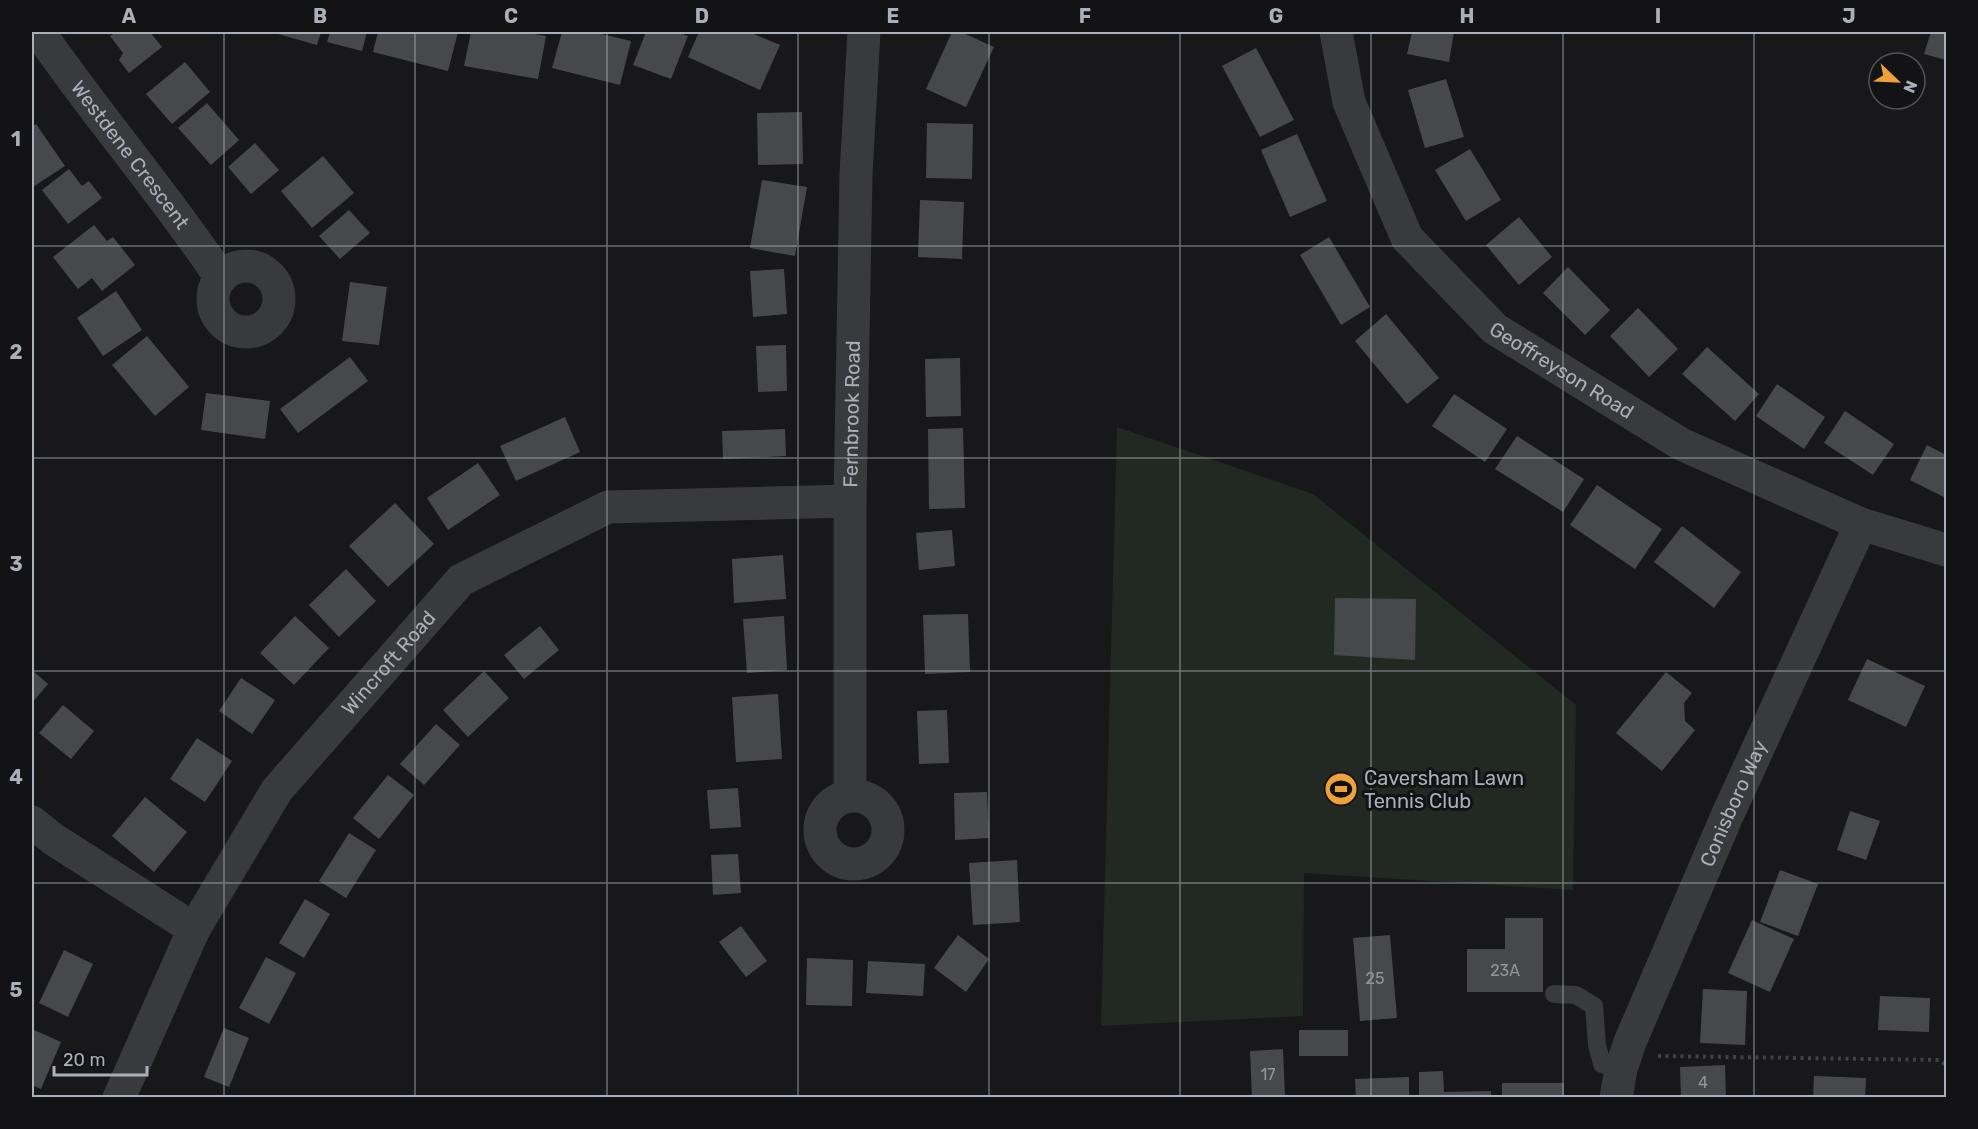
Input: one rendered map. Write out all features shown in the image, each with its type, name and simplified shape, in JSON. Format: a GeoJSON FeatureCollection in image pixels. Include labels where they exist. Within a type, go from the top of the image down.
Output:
{"type":"FeatureCollection","features":[{"type":"Feature","properties":{"kind":"street","name":"Westdene Crescent"},"geometry":{"type":"LineString","coordinates":[[39,32],[71,79],[187,229],[221,278]]}},
{"type":"Feature","properties":{"kind":"street","name":"Fernbrook Road"},"geometry":{"type":"LineString","coordinates":[[850,796],[850,501],[856,174],[864,32]]}},
{"type":"Feature","properties":{"kind":"street","name":"Geoffreyson Road"},"geometry":{"type":"LineString","coordinates":[[1336,32],[1350,102],[1407,238],[1495,329],[1681,444],[1861,524],[1947,550]]}},
{"type":"Feature","properties":{"kind":"street","name":"Wincroft Road"},"geometry":{"type":"LineString","coordinates":[[119,1098],[194,929],[277,790],[461,580],[608,507],[850,501]]}},
{"type":"Feature","properties":{"kind":"street","name":"Conisboro Way"},"geometry":{"type":"LineString","coordinates":[[1618,1084],[1630,1042],[1727,816],[1861,524]]}},
{"type":"Feature","properties":{"kind":"street"},"geometry":{"type":"LineString","coordinates":[[32,822],[53,839],[194,929]]}},
{"type":"Feature","properties":{"kind":"lane"},"geometry":{"type":"LineString","coordinates":[[1554,994],[1576,995],[1594,1006],[1597,1045],[1602,1064],[1618,1084]]}},
{"type":"Feature","properties":{"kind":"path"},"geometry":{"type":"LineString","coordinates":[[1618,1084],[1646,1056],[1939,1060],[1947,1065]]}},
{"type":"Feature","properties":{"kind":"shaded area","name":"Caversham Lawn Tennis Club"},"geometry":{"type":"Polygon","coordinates":[[[1117,427],[1313,494],[1576,705],[1573,890],[1304,873],[1303,1016],[1101,1026],[1117,427]]]}},
{"type":"Feature","properties":{"kind":"building"},"geometry":{"type":"Polygon","coordinates":[[[116,32],[150,32],[162,47],[129,73],[119,60],[123,53],[110,36],[116,32]]]}},
{"type":"Feature","properties":{"kind":"building"},"geometry":{"type":"Polygon","coordinates":[[[278,32],[321,32],[317,45],[278,34],[278,32]]]}},
{"type":"Feature","properties":{"kind":"building"},"geometry":{"type":"Polygon","coordinates":[[[330,32],[367,32],[362,51],[327,42],[330,32]]]}},
{"type":"Feature","properties":{"kind":"building"},"geometry":{"type":"Polygon","coordinates":[[[378,32],[458,32],[448,71],[373,52],[378,32]]]}},
{"type":"Feature","properties":{"kind":"building"},"geometry":{"type":"Polygon","coordinates":[[[471,32],[523,32],[546,36],[538,79],[464,66],[471,32]]]}},
{"type":"Feature","properties":{"kind":"building"},"geometry":{"type":"Polygon","coordinates":[[[562,32],[593,32],[631,41],[620,85],[552,68],[562,32]]]}},
{"type":"Feature","properties":{"kind":"building"},"geometry":{"type":"Polygon","coordinates":[[[646,32],[677,32],[688,36],[671,79],[633,65],[646,32]]]}},
{"type":"Feature","properties":{"kind":"building"},"geometry":{"type":"Polygon","coordinates":[[[699,32],[749,32],[780,45],[760,90],[688,57],[699,32]]]}},
{"type":"Feature","properties":{"kind":"building"},"geometry":{"type":"Polygon","coordinates":[[[952,32],[961,32],[994,47],[966,107],[926,89],[952,32]]]}},
{"type":"Feature","properties":{"kind":"building"},"geometry":{"type":"Polygon","coordinates":[[[1412,32],[1454,32],[1449,62],[1407,54],[1412,32]]]}},
{"type":"Feature","properties":{"kind":"building"},"geometry":{"type":"Polygon","coordinates":[[[1931,32],[1946,32],[1946,60],[1927,55],[1927,51],[1925,51],[1931,32]]]}},
{"type":"Feature","properties":{"kind":"building"},"geometry":{"type":"Polygon","coordinates":[[[1256,48],[1294,120],[1260,137],[1222,66],[1256,48]]]}},
{"type":"Feature","properties":{"kind":"building"},"geometry":{"type":"Polygon","coordinates":[[[185,62],[210,92],[172,124],[146,94],[185,62]]]}},
{"type":"Feature","properties":{"kind":"building"},"geometry":{"type":"Polygon","coordinates":[[[1446,79],[1464,137],[1425,148],[1408,90],[1446,79]]]}},
{"type":"Feature","properties":{"kind":"building"},"geometry":{"type":"Polygon","coordinates":[[[207,103],[239,140],[211,165],[178,128],[207,103]]]}},
{"type":"Feature","properties":{"kind":"building"},"geometry":{"type":"Polygon","coordinates":[[[802,112],[803,164],[758,165],[757,113],[802,112]]]}},
{"type":"Feature","properties":{"kind":"building"},"geometry":{"type":"Polygon","coordinates":[[[927,123],[973,124],[972,179],[926,178],[927,123]]]}},
{"type":"Feature","properties":{"kind":"building"},"geometry":{"type":"Polygon","coordinates":[[[36,124],[65,166],[33,187],[32,127],[36,124]]]}},
{"type":"Feature","properties":{"kind":"building"},"geometry":{"type":"Polygon","coordinates":[[[1297,134],[1327,201],[1290,217],[1261,150],[1297,134]]]}},
{"type":"Feature","properties":{"kind":"building"},"geometry":{"type":"Polygon","coordinates":[[[255,143],[279,170],[251,194],[228,167],[255,143]]]}},
{"type":"Feature","properties":{"kind":"building"},"geometry":{"type":"Polygon","coordinates":[[[1470,149],[1501,200],[1466,221],[1435,170],[1470,149]]]}},
{"type":"Feature","properties":{"kind":"building"},"geometry":{"type":"Polygon","coordinates":[[[323,156],[354,193],[312,228],[281,191],[323,156]]]}},
{"type":"Feature","properties":{"kind":"building"},"geometry":{"type":"Polygon","coordinates":[[[69,169],[82,186],[89,181],[102,198],[68,224],[42,190],[69,169]]]}},
{"type":"Feature","properties":{"kind":"building"},"geometry":{"type":"Polygon","coordinates":[[[762,180],[807,187],[795,256],[750,248],[762,180]]]}},
{"type":"Feature","properties":{"kind":"building"},"geometry":{"type":"Polygon","coordinates":[[[920,200],[964,202],[962,259],[918,257],[920,200]]]}},
{"type":"Feature","properties":{"kind":"building"},"geometry":{"type":"Polygon","coordinates":[[[349,210],[370,233],[340,259],[319,236],[349,210]]]}},
{"type":"Feature","properties":{"kind":"building"},"geometry":{"type":"Polygon","coordinates":[[[1519,217],[1552,257],[1519,285],[1486,245],[1519,217]]]}},
{"type":"Feature","properties":{"kind":"building"},"geometry":{"type":"Polygon","coordinates":[[[94,225],[107,241],[113,237],[135,265],[102,291],[92,278],[78,289],[53,257],[94,225]]]}},
{"type":"Feature","properties":{"kind":"building"},"geometry":{"type":"Polygon","coordinates":[[[1329,237],[1370,307],[1341,325],[1300,255],[1329,237]]]}},
{"type":"Feature","properties":{"kind":"building"},"geometry":{"type":"Polygon","coordinates":[[[1568,267],[1610,310],[1585,335],[1543,293],[1568,267]]]}},
{"type":"Feature","properties":{"kind":"building"},"geometry":{"type":"Polygon","coordinates":[[[784,269],[787,314],[753,317],[750,271],[784,269]]]}},
{"type":"Feature","properties":{"kind":"building"},"geometry":{"type":"Polygon","coordinates":[[[350,282],[387,287],[379,345],[342,341],[350,282]]]}},
{"type":"Feature","properties":{"kind":"building"},"geometry":{"type":"Polygon","coordinates":[[[116,291],[142,330],[103,356],[77,318],[116,291]]]}},
{"type":"Feature","properties":{"kind":"building"},"geometry":{"type":"Polygon","coordinates":[[[1638,308],[1678,349],[1649,377],[1610,336],[1638,308]]]}},
{"type":"Feature","properties":{"kind":"building"},"geometry":{"type":"Polygon","coordinates":[[[1386,314],[1439,378],[1407,404],[1355,341],[1386,314]]]}},
{"type":"Feature","properties":{"kind":"building"},"geometry":{"type":"Polygon","coordinates":[[[147,336],[189,387],[155,416],[112,365],[147,336]]]}},
{"type":"Feature","properties":{"kind":"building"},"geometry":{"type":"Polygon","coordinates":[[[786,345],[787,391],[758,392],[756,346],[786,345]]]}},
{"type":"Feature","properties":{"kind":"building"},"geometry":{"type":"Polygon","coordinates":[[[1707,347],[1759,394],[1735,421],[1682,374],[1707,347]]]}},
{"type":"Feature","properties":{"kind":"building"},"geometry":{"type":"Polygon","coordinates":[[[350,357],[368,381],[298,433],[280,409],[350,357]]]}},
{"type":"Feature","properties":{"kind":"building"},"geometry":{"type":"Polygon","coordinates":[[[960,358],[961,416],[926,417],[925,359],[960,358]]]}},
{"type":"Feature","properties":{"kind":"building"},"geometry":{"type":"Polygon","coordinates":[[[1777,384],[1825,417],[1804,449],[1756,416],[1777,384]]]}},
{"type":"Feature","properties":{"kind":"building"},"geometry":{"type":"Polygon","coordinates":[[[206,393],[270,401],[265,439],[201,430],[206,393]]]}},
{"type":"Feature","properties":{"kind":"building"},"geometry":{"type":"Polygon","coordinates":[[[1454,394],[1507,429],[1485,462],[1432,426],[1454,394]]]}},
{"type":"Feature","properties":{"kind":"building"},"geometry":{"type":"Polygon","coordinates":[[[1845,411],[1894,444],[1873,475],[1824,443],[1845,411]]]}},
{"type":"Feature","properties":{"kind":"building"},"geometry":{"type":"Polygon","coordinates":[[[565,417],[580,452],[516,481],[500,446],[565,417]]]}},
{"type":"Feature","properties":{"kind":"building"},"geometry":{"type":"Polygon","coordinates":[[[963,428],[965,508],[929,509],[928,429],[963,428]]]}},
{"type":"Feature","properties":{"kind":"building"},"geometry":{"type":"Polygon","coordinates":[[[785,429],[786,456],[723,459],[722,431],[785,429]]]}},
{"type":"Feature","properties":{"kind":"building"},"geometry":{"type":"Polygon","coordinates":[[[1517,436],[1584,479],[1563,512],[1495,469],[1517,436]]]}},
{"type":"Feature","properties":{"kind":"building"},"geometry":{"type":"Polygon","coordinates":[[[1927,445],[1946,455],[1946,498],[1910,480],[1927,445]]]}},
{"type":"Feature","properties":{"kind":"building"},"geometry":{"type":"Polygon","coordinates":[[[478,463],[500,495],[448,530],[427,498],[478,463]]]}},
{"type":"Feature","properties":{"kind":"building"},"geometry":{"type":"Polygon","coordinates":[[[1597,485],[1662,529],[1635,569],[1570,525],[1597,485]]]}},
{"type":"Feature","properties":{"kind":"building"},"geometry":{"type":"Polygon","coordinates":[[[395,503],[434,544],[388,587],[349,546],[395,503]]]}},
{"type":"Feature","properties":{"kind":"building"},"geometry":{"type":"Polygon","coordinates":[[[1682,526],[1741,572],[1714,608],[1654,562],[1682,526]]]}},
{"type":"Feature","properties":{"kind":"building"},"geometry":{"type":"Polygon","coordinates":[[[952,530],[955,566],[919,570],[916,533],[952,530]]]}},
{"type":"Feature","properties":{"kind":"building"},"geometry":{"type":"Polygon","coordinates":[[[783,555],[786,599],[734,603],[732,559],[783,555]]]}},
{"type":"Feature","properties":{"kind":"building"},"geometry":{"type":"Polygon","coordinates":[[[346,569],[376,601],[339,637],[309,605],[346,569]]]}},
{"type":"Feature","properties":{"kind":"building"},"geometry":{"type":"Polygon","coordinates":[[[1335,598],[1416,599],[1415,660],[1334,655],[1335,598]]]}},
{"type":"Feature","properties":{"kind":"building"},"geometry":{"type":"Polygon","coordinates":[[[968,614],[970,672],[925,674],[923,615],[968,614]]]}},
{"type":"Feature","properties":{"kind":"building"},"geometry":{"type":"Polygon","coordinates":[[[295,616],[329,648],[294,685],[260,653],[295,616]]]}},
{"type":"Feature","properties":{"kind":"building"},"geometry":{"type":"Polygon","coordinates":[[[784,616],[787,670],[747,673],[743,619],[784,616]]]}},
{"type":"Feature","properties":{"kind":"building"},"geometry":{"type":"Polygon","coordinates":[[[540,626],[559,650],[524,679],[504,655],[540,626]]]}},
{"type":"Feature","properties":{"kind":"building"},"geometry":{"type":"Polygon","coordinates":[[[1867,659],[1925,686],[1906,727],[1848,700],[1867,659]]]}},
{"type":"Feature","properties":{"kind":"building"},"geometry":{"type":"Polygon","coordinates":[[[32,670],[48,684],[32,703],[32,670]]]}},
{"type":"Feature","properties":{"kind":"building"},"geometry":{"type":"Polygon","coordinates":[[[484,671],[509,698],[468,737],[443,710],[484,671]]]}},
{"type":"Feature","properties":{"kind":"building"},"geometry":{"type":"Polygon","coordinates":[[[1666,672],[1692,693],[1684,703],[1685,721],[1695,730],[1662,771],[1616,733],[1666,672]]]}},
{"type":"Feature","properties":{"kind":"building"},"geometry":{"type":"Polygon","coordinates":[[[241,678],[275,700],[252,734],[219,711],[241,678]]]}},
{"type":"Feature","properties":{"kind":"building"},"geometry":{"type":"Polygon","coordinates":[[[778,694],[782,759],[736,762],[732,697],[778,694]]]}},
{"type":"Feature","properties":{"kind":"building"},"geometry":{"type":"Polygon","coordinates":[[[63,705],[94,731],[71,759],[39,733],[63,705]]]}},
{"type":"Feature","properties":{"kind":"building"},"geometry":{"type":"Polygon","coordinates":[[[947,710],[949,763],[919,764],[917,711],[947,710]]]}},
{"type":"Feature","properties":{"kind":"building"},"geometry":{"type":"Polygon","coordinates":[[[436,724],[460,745],[424,785],[400,764],[436,724]]]}},
{"type":"Feature","properties":{"kind":"building"},"geometry":{"type":"Polygon","coordinates":[[[197,738],[232,761],[205,802],[170,779],[197,738]]]}},
{"type":"Feature","properties":{"kind":"building"},"geometry":{"type":"Polygon","coordinates":[[[388,775],[414,795],[379,839],[353,818],[388,775]]]}},
{"type":"Feature","properties":{"kind":"building"},"geometry":{"type":"Polygon","coordinates":[[[738,788],[741,827],[710,829],[707,790],[738,788]]]}},
{"type":"Feature","properties":{"kind":"building"},"geometry":{"type":"Polygon","coordinates":[[[987,792],[989,838],[955,840],[954,793],[987,792]]]}},
{"type":"Feature","properties":{"kind":"building"},"geometry":{"type":"Polygon","coordinates":[[[145,797],[187,832],[154,872],[112,836],[145,797]]]}},
{"type":"Feature","properties":{"kind":"building"},"geometry":{"type":"Polygon","coordinates":[[[1850,811],[1880,821],[1866,860],[1837,850],[1850,811]]]}},
{"type":"Feature","properties":{"kind":"building"},"geometry":{"type":"Polygon","coordinates":[[[349,833],[376,850],[346,898],[319,881],[349,833]]]}},
{"type":"Feature","properties":{"kind":"building"},"geometry":{"type":"Polygon","coordinates":[[[738,854],[741,893],[713,895],[711,855],[738,854]]]}},
{"type":"Feature","properties":{"kind":"building"},"geometry":{"type":"Polygon","coordinates":[[[1017,860],[1020,922],[973,925],[969,863],[1017,860]]]}},
{"type":"Feature","properties":{"kind":"building"},"geometry":{"type":"Polygon","coordinates":[[[1780,870],[1818,884],[1798,936],[1760,922],[1780,870]]]}},
{"type":"Feature","properties":{"kind":"building"},"geometry":{"type":"Polygon","coordinates":[[[305,899],[330,914],[304,958],[279,943],[305,899]]]}},
{"type":"Feature","properties":{"kind":"building"},"geometry":{"type":"Polygon","coordinates":[[[1505,918],[1543,918],[1543,992],[1467,992],[1467,949],[1505,949],[1505,918]]]}},
{"type":"Feature","properties":{"kind":"building"},"geometry":{"type":"Polygon","coordinates":[[[1752,920],[1794,939],[1770,992],[1728,973],[1752,920]]]}},
{"type":"Feature","properties":{"kind":"building"},"geometry":{"type":"Polygon","coordinates":[[[741,926],[767,961],[746,977],[719,942],[741,926]]]}},
{"type":"Feature","properties":{"kind":"building"},"geometry":{"type":"Polygon","coordinates":[[[958,935],[989,959],[966,992],[934,968],[958,935]]]}},
{"type":"Feature","properties":{"kind":"building"},"geometry":{"type":"Polygon","coordinates":[[[1390,935],[1397,1018],[1360,1021],[1353,938],[1390,935]]]}},
{"type":"Feature","properties":{"kind":"building"},"geometry":{"type":"Polygon","coordinates":[[[64,950],[93,964],[68,1017],[39,1003],[64,950]]]}},
{"type":"Feature","properties":{"kind":"building"},"geometry":{"type":"Polygon","coordinates":[[[266,957],[296,973],[269,1024],[239,1008],[266,957]]]}},
{"type":"Feature","properties":{"kind":"building"},"geometry":{"type":"Polygon","coordinates":[[[807,958],[853,960],[852,1006],[806,1005],[807,958]]]}},
{"type":"Feature","properties":{"kind":"building"},"geometry":{"type":"Polygon","coordinates":[[[868,961],[925,964],[923,996],[866,993],[868,961]]]}},
{"type":"Feature","properties":{"kind":"building"},"geometry":{"type":"Polygon","coordinates":[[[1703,989],[1747,991],[1745,1045],[1700,1043],[1703,989]]]}},
{"type":"Feature","properties":{"kind":"building"},"geometry":{"type":"Polygon","coordinates":[[[1880,996],[1930,998],[1929,1032],[1878,1030],[1880,996]]]}},
{"type":"Feature","properties":{"kind":"building"},"geometry":{"type":"Polygon","coordinates":[[[224,1028],[249,1038],[229,1087],[204,1077],[224,1028]]]}},
{"type":"Feature","properties":{"kind":"building"},"geometry":{"type":"Polygon","coordinates":[[[32,1029],[61,1042],[41,1089],[32,1085],[32,1029]]]}},
{"type":"Feature","properties":{"kind":"building"},"geometry":{"type":"Polygon","coordinates":[[[1299,1030],[1348,1030],[1348,1056],[1299,1056],[1299,1030]]]}},
{"type":"Feature","properties":{"kind":"building"},"geometry":{"type":"Polygon","coordinates":[[[1283,1049],[1285,1097],[1252,1098],[1250,1051],[1283,1049]]]}},
{"type":"Feature","properties":{"kind":"building"},"geometry":{"type":"Polygon","coordinates":[[[1725,1065],[1726,1098],[1681,1098],[1680,1067],[1725,1065]]]}},
{"type":"Feature","properties":{"kind":"building"},"geometry":{"type":"Polygon","coordinates":[[[1443,1071],[1444,1092],[1491,1091],[1491,1098],[1419,1098],[1419,1072],[1443,1071]]]}},
{"type":"Feature","properties":{"kind":"building"},"geometry":{"type":"Polygon","coordinates":[[[1814,1076],[1866,1078],[1865,1098],[1813,1098],[1814,1076]]]}},
{"type":"Feature","properties":{"kind":"building"},"geometry":{"type":"Polygon","coordinates":[[[1409,1077],[1409,1098],[1356,1098],[1355,1079],[1409,1077]]]}},
{"type":"Feature","properties":{"kind":"building"},"geometry":{"type":"Polygon","coordinates":[[[1502,1083],[1564,1083],[1564,1098],[1502,1098],[1502,1083]]]}},
{"type":"Feature","properties":{"kind":"place","name":"Caversham Lawn Tennis Club"},"geometry":{"type":"Point","coordinates":[1341,789]}}]}
